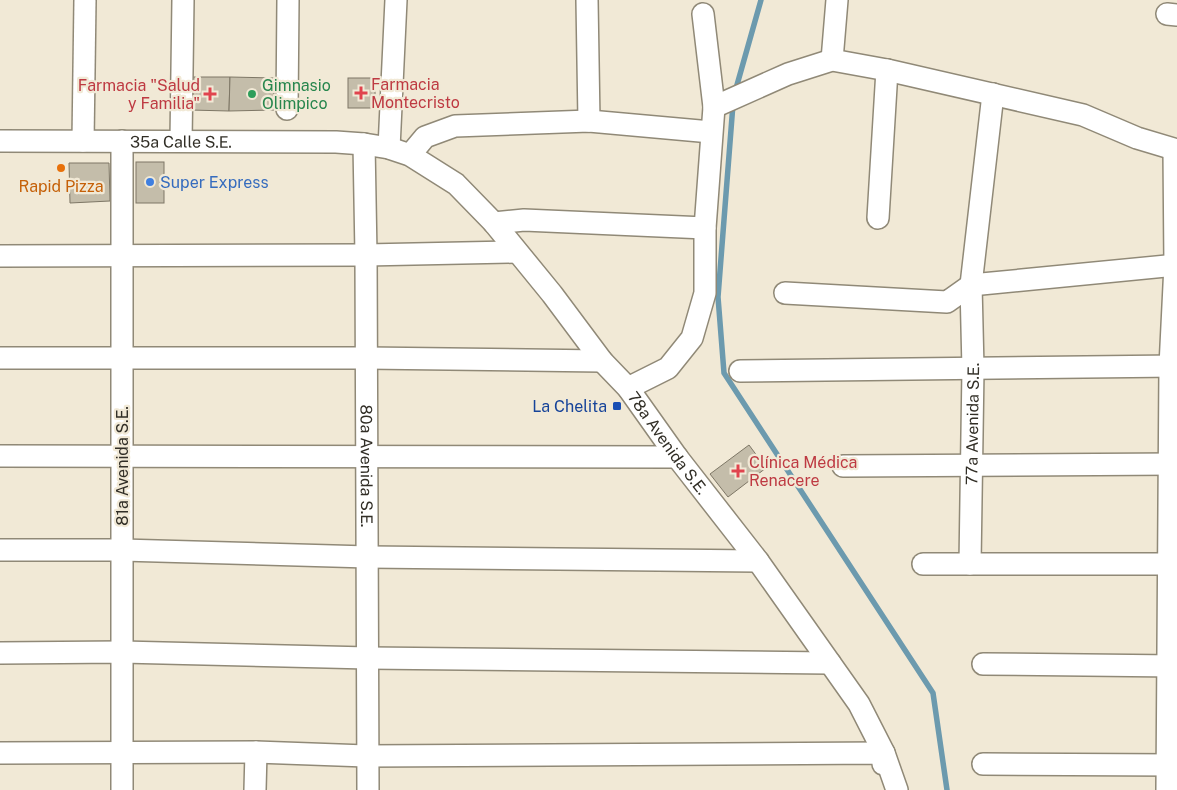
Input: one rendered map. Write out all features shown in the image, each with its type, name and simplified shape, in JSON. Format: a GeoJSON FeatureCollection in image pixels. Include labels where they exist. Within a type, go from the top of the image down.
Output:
{"type":"FeatureCollection","features":[{"type":"Feature","properties":{"kind":"street"},"geometry":{"type":"LineString","coordinates":[[84,141],[85,0]]}},
{"type":"Feature","properties":{"kind":"street"},"geometry":{"type":"LineString","coordinates":[[181,142],[183,0]]}},
{"type":"Feature","properties":{"kind":"street"},"geometry":{"type":"LineString","coordinates":[[287,109],[288,0]]}},
{"type":"Feature","properties":{"kind":"street"},"geometry":{"type":"LineString","coordinates":[[389,148],[396,0]]}},
{"type":"Feature","properties":{"kind":"street"},"geometry":{"type":"LineString","coordinates":[[587,0],[589,121]]}},
{"type":"Feature","properties":{"kind":"street"},"geometry":{"type":"LineString","coordinates":[[832,60],[837,0]]}},
{"type":"Feature","properties":{"kind":"street","name":"78a Avenida S.E."},"geometry":{"type":"LineString","coordinates":[[703,14],[714,107],[705,228],[705,293],[692,338],[668,368],[628,388],[677,457],[758,561],[859,704],[884,753],[897,790]]}},
{"type":"Feature","properties":{"kind":"street"},"geometry":{"type":"LineString","coordinates":[[714,107],[788,74],[832,60],[887,70],[1083,115],[1137,138],[1175,150],[1176,265],[1173,366],[1172,765],[1167,790]]}},
{"type":"Feature","properties":{"kind":"street"},"geometry":{"type":"LineString","coordinates":[[878,218],[887,70]]}},
{"type":"Feature","properties":{"kind":"street","name":"77a Avenida S.E."},"geometry":{"type":"LineString","coordinates":[[970,564],[973,369],[971,285],[993,94]]}},
{"type":"Feature","properties":{"kind":"street"},"geometry":{"type":"LineString","coordinates":[[410,155],[425,137],[455,126],[589,121],[711,132]]}},
{"type":"Feature","properties":{"kind":"street","name":"35a Calle S.E."},"geometry":{"type":"LineString","coordinates":[[0,141],[336,142],[389,148],[410,155],[456,184],[494,223],[552,294],[602,361],[628,388]]}},
{"type":"Feature","properties":{"kind":"street","name":"81a Avenida S.E."},"geometry":{"type":"LineString","coordinates":[[122,141],[122,790]]}},
{"type":"Feature","properties":{"kind":"street","name":"80a Avenida S.E."},"geometry":{"type":"LineString","coordinates":[[364,144],[368,557],[366,756],[368,790]]}},
{"type":"Feature","properties":{"kind":"street"},"geometry":{"type":"LineString","coordinates":[[494,223],[524,220],[705,228]]}},
{"type":"Feature","properties":{"kind":"street"},"geometry":{"type":"LineString","coordinates":[[0,256],[366,255],[516,252]]}},
{"type":"Feature","properties":{"kind":"street"},"geometry":{"type":"LineString","coordinates":[[785,293],[947,302],[971,285],[1176,265]]}},
{"type":"Feature","properties":{"kind":"street"},"geometry":{"type":"LineString","coordinates":[[0,358],[366,358],[602,361]]}},
{"type":"Feature","properties":{"kind":"street"},"geometry":{"type":"LineString","coordinates":[[740,371],[1173,366]]}},
{"type":"Feature","properties":{"kind":"street"},"geometry":{"type":"LineString","coordinates":[[0,456],[677,457]]}},
{"type":"Feature","properties":{"kind":"street"},"geometry":{"type":"LineString","coordinates":[[842,466],[1173,464]]}},
{"type":"Feature","properties":{"kind":"street"},"geometry":{"type":"LineString","coordinates":[[0,550],[122,550],[368,557],[758,561]]}},
{"type":"Feature","properties":{"kind":"street"},"geometry":{"type":"LineString","coordinates":[[923,564],[1173,564]]}},
{"type":"Feature","properties":{"kind":"street"},"geometry":{"type":"LineString","coordinates":[[0,652],[122,652],[368,658],[830,663]]}},
{"type":"Feature","properties":{"kind":"street"},"geometry":{"type":"LineString","coordinates":[[983,664],[1172,666]]}},
{"type":"Feature","properties":{"kind":"street"},"geometry":{"type":"LineString","coordinates":[[255,790],[256,752]]}},
{"type":"Feature","properties":{"kind":"street"},"geometry":{"type":"LineString","coordinates":[[0,753],[256,752],[366,756],[884,753],[882,790]]}},
{"type":"Feature","properties":{"kind":"street"},"geometry":{"type":"LineString","coordinates":[[983,764],[1172,765]]}},
{"type":"Feature","properties":{"kind":"building","name":"Farmacia \"Salud y Familia\""},"geometry":{"type":"Polygon","coordinates":[[[191,77],[230,77],[229,111],[190,110],[191,77]]]}},
{"type":"Feature","properties":{"kind":"building","name":"Gimnasio Olimpico"},"geometry":{"type":"Polygon","coordinates":[[[230,77],[274,78],[274,110],[229,111],[230,77]]]}},
{"type":"Feature","properties":{"kind":"building","name":"Farmacia Montecristo"},"geometry":{"type":"Polygon","coordinates":[[[348,78],[375,78],[375,108],[348,108],[348,78]]]}},
{"type":"Feature","properties":{"kind":"building","name":"Super Express"},"geometry":{"type":"Polygon","coordinates":[[[136,162],[164,162],[164,203],[136,203],[136,162]]]}},
{"type":"Feature","properties":{"kind":"building"},"geometry":{"type":"Polygon","coordinates":[[[69,163],[109,163],[110,201],[70,203],[69,163]]]}},
{"type":"Feature","properties":{"kind":"building","name":"Clínica Médica Renacere"},"geometry":{"type":"Polygon","coordinates":[[[749,445],[766,468],[728,497],[710,474],[749,445]]]}},
{"type":"Feature","properties":{"kind":"waterway"},"geometry":{"type":"LineString","coordinates":[[735,92],[761,0]]}},
{"type":"Feature","properties":{"kind":"waterway"},"geometry":{"type":"LineString","coordinates":[[733,104],[718,297],[724,373],[933,693],[947,790]]}},
{"type":"Feature","properties":{"kind":"place","name":"Farmacia Montecristo"},"geometry":{"type":"Point","coordinates":[361,93]}},
{"type":"Feature","properties":{"kind":"place","name":"Farmacia \"Salud y Familia\""},"geometry":{"type":"Point","coordinates":[210,94]}},
{"type":"Feature","properties":{"kind":"place","name":"Gimnasio Olimpico"},"geometry":{"type":"Point","coordinates":[252,94]}},
{"type":"Feature","properties":{"kind":"place","name":"Rapid Pizza"},"geometry":{"type":"Point","coordinates":[61,168]}},
{"type":"Feature","properties":{"kind":"place","name":"Super Express"},"geometry":{"type":"Point","coordinates":[150,182]}},
{"type":"Feature","properties":{"kind":"place","name":"La Chelita"},"geometry":{"type":"Point","coordinates":[617,406]}},
{"type":"Feature","properties":{"kind":"place","name":"Clínica Médica Renacere"},"geometry":{"type":"Point","coordinates":[738,471]}}]}
